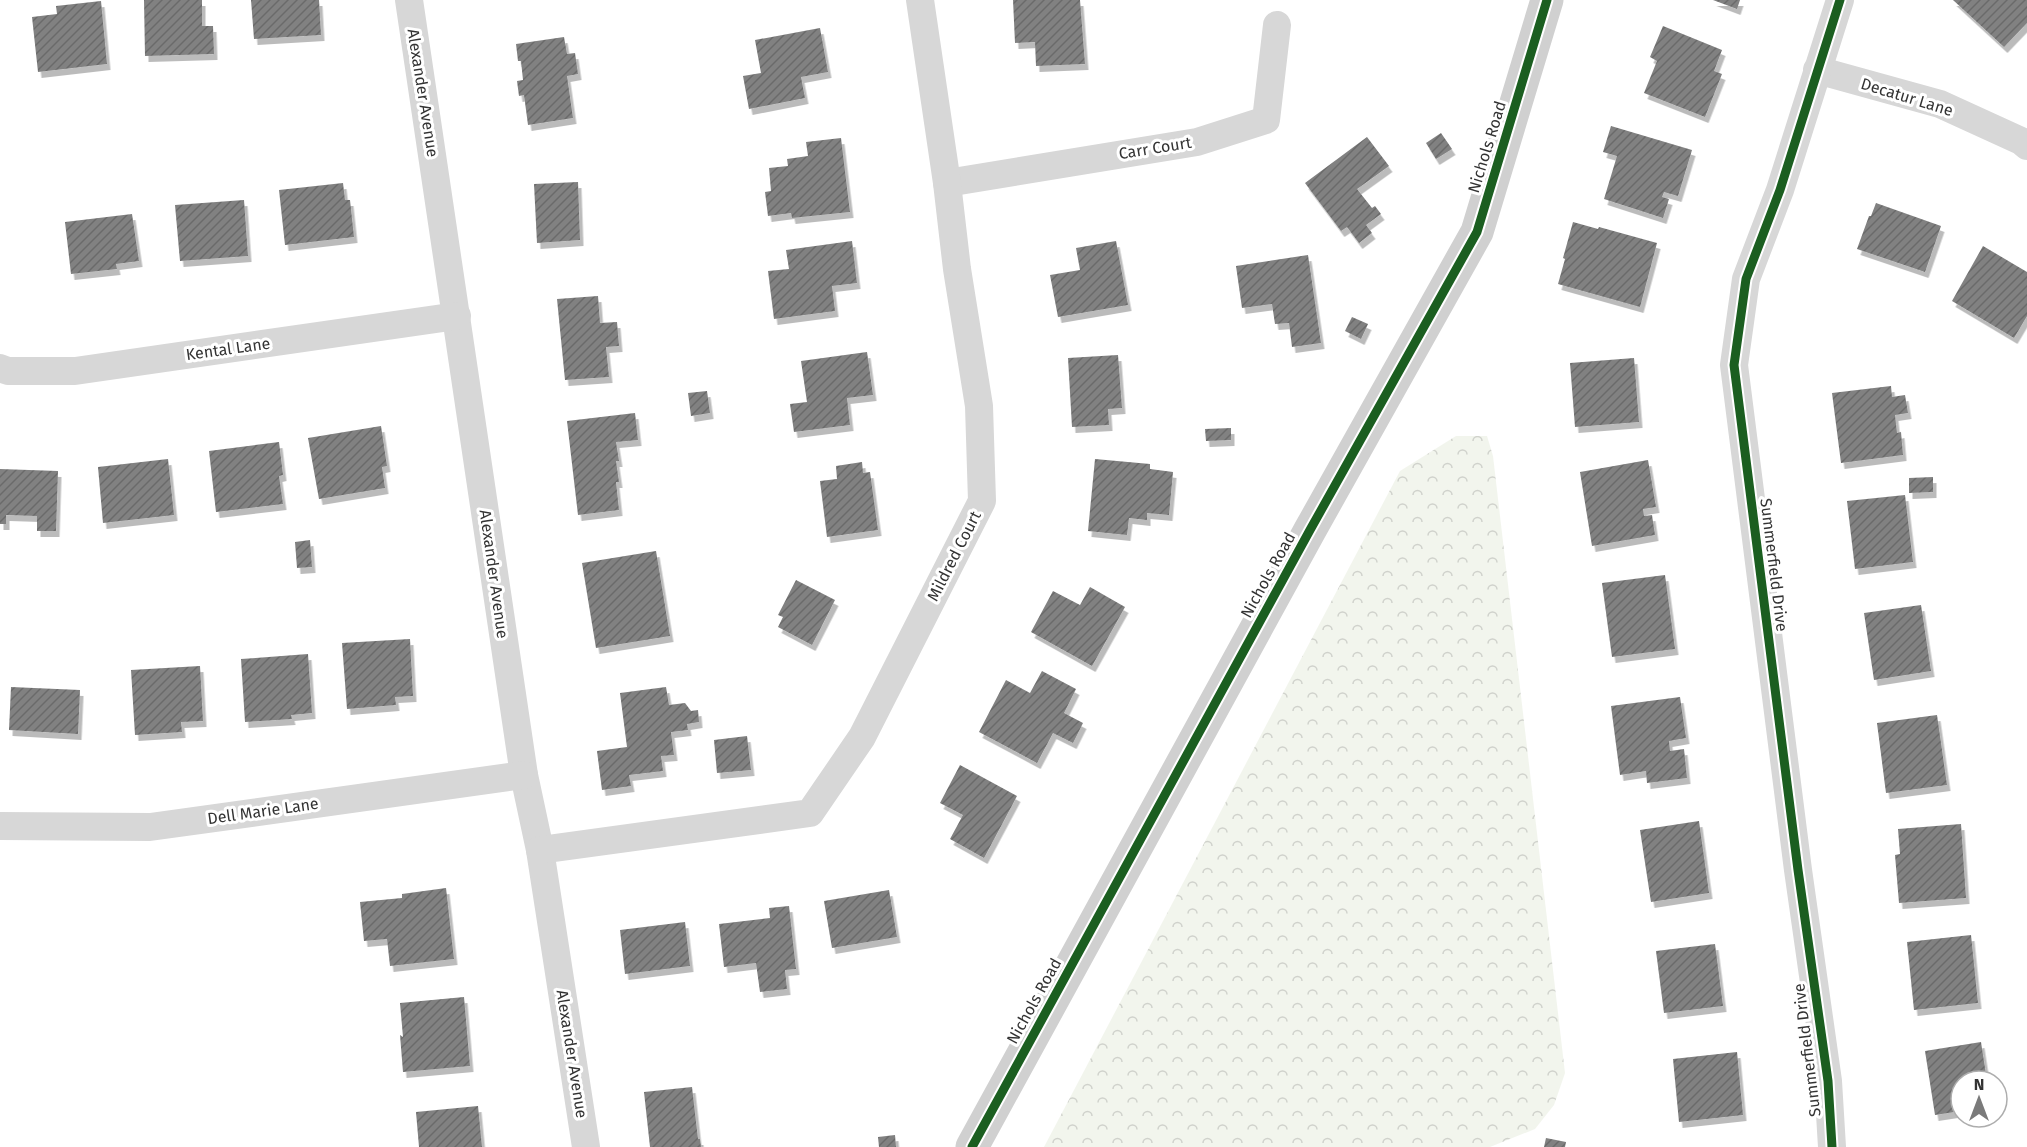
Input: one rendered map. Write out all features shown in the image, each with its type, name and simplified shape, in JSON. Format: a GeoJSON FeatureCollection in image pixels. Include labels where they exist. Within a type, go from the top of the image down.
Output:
{"type":"FeatureCollection","features":[{"type":"Feature","properties":{"kind":"street","name":"Alexander Avenue"},"geometry":{"type":"LineString","coordinates":[[409,0],[524,775],[540,850],[586,1147]]}},
{"type":"Feature","properties":{"kind":"street","name":"Mildred Court"},"geometry":{"type":"LineString","coordinates":[[540,850],[810,813],[862,737],[982,501],[979,406],[957,269],[947,183],[920,0]]}},
{"type":"Feature","properties":{"kind":"street","name":"Nichols Road"},"geometry":{"type":"LineString","coordinates":[[972,1147],[1310,530],[1477,232],[1547,0]]}},
{"type":"Feature","properties":{"kind":"street","name":"Summerfield Drive"},"geometry":{"type":"LineString","coordinates":[[1832,1147],[1828,1081],[1798,870],[1734,365],[1746,279],[1780,190],[1840,0]]}},
{"type":"Feature","properties":{"kind":"street","name":"Carr Court"},"geometry":{"type":"LineString","coordinates":[[947,183],[1197,142],[1266,120],[1277,25]]}},
{"type":"Feature","properties":{"kind":"street","name":"Decatur Lane"},"geometry":{"type":"LineString","coordinates":[[1817,70],[1940,104],[2021,141],[2027,146]]}},
{"type":"Feature","properties":{"kind":"street","name":"Kental Lane"},"geometry":{"type":"LineString","coordinates":[[0,368],[8,371],[75,371],[457,316]]}},
{"type":"Feature","properties":{"kind":"street","name":"Dell Marie Lane"},"geometry":{"type":"LineString","coordinates":[[0,826],[150,826],[524,775]]}},
{"type":"Feature","properties":{"kind":"green space"},"geometry":{"type":"Polygon","coordinates":[[[1456,436],[1487,436],[1493,456],[1565,1073],[1554,1105],[1535,1129],[1490,1147],[1044,1147],[1400,471],[1456,436]]]}},
{"type":"Feature","properties":{"kind":"building"},"geometry":{"type":"Polygon","coordinates":[[[144,0],[202,0],[202,26],[213,26],[214,54],[145,56],[144,0]]]}},
{"type":"Feature","properties":{"kind":"building"},"geometry":{"type":"Polygon","coordinates":[[[251,0],[319,0],[321,35],[254,39],[251,0]]]}},
{"type":"Feature","properties":{"kind":"building"},"geometry":{"type":"Polygon","coordinates":[[[1013,0],[1080,0],[1085,64],[1036,66],[1035,42],[1015,43],[1013,0]]]}},
{"type":"Feature","properties":{"kind":"building"},"geometry":{"type":"Polygon","coordinates":[[[1713,0],[1740,0],[1737,9],[1713,0]]]}},
{"type":"Feature","properties":{"kind":"building"},"geometry":{"type":"Polygon","coordinates":[[[1953,0],[2027,0],[2027,23],[2004,47],[1953,0]]]}},
{"type":"Feature","properties":{"kind":"building"},"geometry":{"type":"Polygon","coordinates":[[[101,1],[107,64],[38,72],[32,17],[57,14],[56,6],[101,1]]]}},
{"type":"Feature","properties":{"kind":"building"},"geometry":{"type":"Polygon","coordinates":[[[1663,26],[1722,50],[1714,71],[1722,74],[1705,117],[1644,93],[1657,61],[1650,57],[1663,26]]]}},
{"type":"Feature","properties":{"kind":"building"},"geometry":{"type":"Polygon","coordinates":[[[820,28],[828,72],[801,77],[805,98],[749,109],[743,76],[761,73],[755,40],[820,28]]]}},
{"type":"Feature","properties":{"kind":"building"},"geometry":{"type":"Polygon","coordinates":[[[564,37],[567,54],[575,53],[578,74],[567,76],[573,118],[528,125],[524,95],[519,96],[517,81],[523,80],[516,44],[564,37]]]}},
{"type":"Feature","properties":{"kind":"building"},"geometry":{"type":"Polygon","coordinates":[[[1611,126],[1692,150],[1678,196],[1664,192],[1662,197],[1669,199],[1663,218],[1604,199],[1617,156],[1603,152],[1611,126]]]}},
{"type":"Feature","properties":{"kind":"building"},"geometry":{"type":"Polygon","coordinates":[[[1441,133],[1452,149],[1436,159],[1426,143],[1441,133]]]}},
{"type":"Feature","properties":{"kind":"building"},"geometry":{"type":"Polygon","coordinates":[[[1367,137],[1389,166],[1357,189],[1372,208],[1375,206],[1381,214],[1366,225],[1372,233],[1359,243],[1347,227],[1341,231],[1305,183],[1367,137]]]}},
{"type":"Feature","properties":{"kind":"building"},"geometry":{"type":"Polygon","coordinates":[[[841,138],[850,212],[792,218],[791,213],[768,216],[765,192],[771,191],[769,168],[788,166],[787,159],[808,156],[806,142],[841,138]]]}},
{"type":"Feature","properties":{"kind":"building"},"geometry":{"type":"Polygon","coordinates":[[[578,182],[580,240],[537,243],[534,184],[578,182]]]}},
{"type":"Feature","properties":{"kind":"building"},"geometry":{"type":"Polygon","coordinates":[[[343,183],[345,200],[350,200],[354,237],[285,245],[279,190],[343,183]]]}},
{"type":"Feature","properties":{"kind":"building"},"geometry":{"type":"Polygon","coordinates":[[[244,200],[248,256],[180,261],[175,205],[244,200]]]}},
{"type":"Feature","properties":{"kind":"building"},"geometry":{"type":"Polygon","coordinates":[[[1876,203],[1941,226],[1925,272],[1857,249],[1876,203]]]}},
{"type":"Feature","properties":{"kind":"building"},"geometry":{"type":"Polygon","coordinates":[[[132,214],[139,261],[116,264],[117,269],[71,274],[65,222],[132,214]]]}},
{"type":"Feature","properties":{"kind":"building"},"geometry":{"type":"Polygon","coordinates":[[[1573,222],[1657,243],[1640,307],[1558,284],[1573,222]]]}},
{"type":"Feature","properties":{"kind":"building"},"geometry":{"type":"Polygon","coordinates":[[[852,241],[857,283],[832,286],[835,311],[774,319],[768,271],[789,269],[786,250],[852,241]]]}},
{"type":"Feature","properties":{"kind":"building"},"geometry":{"type":"Polygon","coordinates":[[[1116,241],[1128,305],[1058,317],[1050,275],[1080,270],[1076,248],[1116,241]]]}},
{"type":"Feature","properties":{"kind":"building"},"geometry":{"type":"Polygon","coordinates":[[[1983,246],[2027,272],[2027,316],[2014,338],[1952,301],[1983,246]]]}},
{"type":"Feature","properties":{"kind":"building"},"geometry":{"type":"Polygon","coordinates":[[[1308,255],[1321,343],[1292,347],[1289,323],[1275,324],[1272,304],[1242,308],[1236,266],[1308,255]]]}},
{"type":"Feature","properties":{"kind":"building"},"geometry":{"type":"Polygon","coordinates":[[[598,296],[600,323],[617,322],[619,346],[606,347],[609,377],[565,380],[557,299],[598,296]]]}},
{"type":"Feature","properties":{"kind":"building"},"geometry":{"type":"Polygon","coordinates":[[[1352,317],[1368,324],[1361,339],[1345,331],[1352,317]]]}},
{"type":"Feature","properties":{"kind":"building"},"geometry":{"type":"Polygon","coordinates":[[[867,352],[873,395],[847,398],[850,425],[794,432],[790,404],[807,402],[801,361],[867,352]]]}},
{"type":"Feature","properties":{"kind":"building"},"geometry":{"type":"Polygon","coordinates":[[[1118,355],[1122,408],[1108,409],[1109,425],[1072,427],[1068,358],[1118,355]]]}},
{"type":"Feature","properties":{"kind":"building"},"geometry":{"type":"Polygon","coordinates":[[[1634,358],[1639,422],[1575,427],[1570,363],[1634,358]]]}},
{"type":"Feature","properties":{"kind":"building"},"geometry":{"type":"Polygon","coordinates":[[[1891,386],[1892,397],[1905,395],[1908,413],[1895,415],[1897,433],[1901,432],[1903,455],[1841,463],[1832,393],[1891,386]]]}},
{"type":"Feature","properties":{"kind":"building"},"geometry":{"type":"Polygon","coordinates":[[[707,391],[710,413],[691,416],[688,393],[707,391]]]}},
{"type":"Feature","properties":{"kind":"building"},"geometry":{"type":"Polygon","coordinates":[[[635,413],[638,440],[616,442],[619,461],[616,461],[619,482],[616,482],[619,510],[578,515],[567,421],[635,413]]]}},
{"type":"Feature","properties":{"kind":"building"},"geometry":{"type":"Polygon","coordinates":[[[381,426],[387,466],[382,467],[385,488],[319,499],[308,438],[381,426]]]}},
{"type":"Feature","properties":{"kind":"building"},"geometry":{"type":"Polygon","coordinates":[[[1231,428],[1231,440],[1206,441],[1205,429],[1231,428]]]}},
{"type":"Feature","properties":{"kind":"building"},"geometry":{"type":"Polygon","coordinates":[[[279,442],[283,475],[279,476],[283,504],[216,512],[209,451],[279,442]]]}},
{"type":"Feature","properties":{"kind":"building"},"geometry":{"type":"Polygon","coordinates":[[[168,459],[174,515],[103,523],[98,467],[168,459]]]}},
{"type":"Feature","properties":{"kind":"building"},"geometry":{"type":"Polygon","coordinates":[[[1095,459],[1150,464],[1150,469],[1173,472],[1169,515],[1147,513],[1147,520],[1129,518],[1127,535],[1088,531],[1095,459]]]}},
{"type":"Feature","properties":{"kind":"building"},"geometry":{"type":"Polygon","coordinates":[[[1648,460],[1656,507],[1643,509],[1644,516],[1652,515],[1655,535],[1592,546],[1580,472],[1648,460]]]}},
{"type":"Feature","properties":{"kind":"building"},"geometry":{"type":"Polygon","coordinates":[[[862,462],[863,473],[870,472],[878,530],[827,537],[820,481],[837,479],[836,466],[862,462]]]}},
{"type":"Feature","properties":{"kind":"building"},"geometry":{"type":"Polygon","coordinates":[[[0,469],[58,471],[56,531],[37,531],[37,516],[6,515],[6,524],[0,524],[0,469]]]}},
{"type":"Feature","properties":{"kind":"building"},"geometry":{"type":"Polygon","coordinates":[[[1933,477],[1933,492],[1909,493],[1909,478],[1933,477]]]}},
{"type":"Feature","properties":{"kind":"building"},"geometry":{"type":"Polygon","coordinates":[[[1905,495],[1913,562],[1855,569],[1847,501],[1905,495]]]}},
{"type":"Feature","properties":{"kind":"building"},"geometry":{"type":"Polygon","coordinates":[[[310,540],[312,567],[297,568],[295,542],[310,540]]]}},
{"type":"Feature","properties":{"kind":"building"},"geometry":{"type":"Polygon","coordinates":[[[656,551],[670,636],[596,648],[582,563],[656,551]]]}},
{"type":"Feature","properties":{"kind":"building"},"geometry":{"type":"Polygon","coordinates":[[[1665,575],[1675,649],[1612,657],[1602,583],[1665,575]]]}},
{"type":"Feature","properties":{"kind":"building"},"geometry":{"type":"Polygon","coordinates":[[[796,580],[835,600],[812,645],[778,627],[783,617],[778,615],[796,580]]]}},
{"type":"Feature","properties":{"kind":"building"},"geometry":{"type":"Polygon","coordinates":[[[1090,587],[1125,607],[1092,666],[1031,632],[1053,591],[1080,605],[1090,587]]]}},
{"type":"Feature","properties":{"kind":"building"},"geometry":{"type":"Polygon","coordinates":[[[1921,605],[1931,671],[1874,680],[1864,613],[1921,605]]]}},
{"type":"Feature","properties":{"kind":"building"},"geometry":{"type":"Polygon","coordinates":[[[410,639],[413,696],[395,697],[396,705],[347,709],[342,643],[410,639]]]}},
{"type":"Feature","properties":{"kind":"building"},"geometry":{"type":"Polygon","coordinates":[[[308,654],[312,713],[291,715],[292,719],[245,722],[241,659],[308,654]]]}},
{"type":"Feature","properties":{"kind":"building"},"geometry":{"type":"Polygon","coordinates":[[[200,666],[203,721],[181,722],[182,732],[135,735],[131,670],[200,666]]]}},
{"type":"Feature","properties":{"kind":"building"},"geometry":{"type":"Polygon","coordinates":[[[1042,671],[1076,689],[1064,713],[1083,723],[1073,743],[1053,733],[1037,763],[979,732],[1006,680],[1030,693],[1042,671]]]}},
{"type":"Feature","properties":{"kind":"building"},"geometry":{"type":"Polygon","coordinates":[[[11,687],[80,690],[78,734],[9,730],[11,687]]]}},
{"type":"Feature","properties":{"kind":"building"},"geometry":{"type":"Polygon","coordinates":[[[666,687],[669,705],[685,703],[691,711],[698,710],[699,722],[687,724],[688,730],[671,732],[674,755],[661,756],[663,771],[629,775],[631,786],[602,790],[597,751],[627,747],[620,693],[666,687]]]}},
{"type":"Feature","properties":{"kind":"building"},"geometry":{"type":"Polygon","coordinates":[[[1680,697],[1686,738],[1669,741],[1670,751],[1684,749],[1687,778],[1647,783],[1646,771],[1620,775],[1611,706],[1680,697]]]}},
{"type":"Feature","properties":{"kind":"building"},"geometry":{"type":"Polygon","coordinates":[[[1937,715],[1947,785],[1886,793],[1877,723],[1937,715]]]}},
{"type":"Feature","properties":{"kind":"building"},"geometry":{"type":"Polygon","coordinates":[[[747,736],[751,770],[717,773],[714,740],[747,736]]]}},
{"type":"Feature","properties":{"kind":"building"},"geometry":{"type":"Polygon","coordinates":[[[960,765],[1017,796],[984,858],[950,839],[963,815],[940,803],[960,765]]]}},
{"type":"Feature","properties":{"kind":"building"},"geometry":{"type":"Polygon","coordinates":[[[1699,821],[1709,893],[1651,902],[1640,830],[1699,821]]]}},
{"type":"Feature","properties":{"kind":"building"},"geometry":{"type":"Polygon","coordinates":[[[1961,824],[1966,898],[1899,903],[1895,855],[1900,854],[1898,829],[1961,824]]]}},
{"type":"Feature","properties":{"kind":"building"},"geometry":{"type":"Polygon","coordinates":[[[446,888],[454,959],[390,966],[387,939],[364,941],[360,902],[402,898],[402,894],[446,888]]]}},
{"type":"Feature","properties":{"kind":"building"},"geometry":{"type":"Polygon","coordinates":[[[889,890],[897,937],[832,948],[824,901],[889,890]]]}},
{"type":"Feature","properties":{"kind":"building"},"geometry":{"type":"Polygon","coordinates":[[[789,906],[796,969],[785,970],[787,989],[760,992],[756,963],[724,967],[719,924],[770,918],[769,908],[789,906]]]}},
{"type":"Feature","properties":{"kind":"building"},"geometry":{"type":"Polygon","coordinates":[[[685,922],[690,966],[625,974],[620,930],[685,922]]]}},
{"type":"Feature","properties":{"kind":"building"},"geometry":{"type":"Polygon","coordinates":[[[1971,935],[1978,1003],[1914,1010],[1907,942],[1971,935]]]}},
{"type":"Feature","properties":{"kind":"building"},"geometry":{"type":"Polygon","coordinates":[[[1715,944],[1723,1006],[1664,1013],[1656,951],[1715,944]]]}},
{"type":"Feature","properties":{"kind":"building"},"geometry":{"type":"Polygon","coordinates":[[[464,997],[470,1066],[403,1072],[400,1003],[464,997]]]}},
{"type":"Feature","properties":{"kind":"building"},"geometry":{"type":"Polygon","coordinates":[[[1981,1042],[1985,1069],[1949,1069],[1949,1113],[1935,1115],[1925,1051],[1981,1042]]]}},
{"type":"Feature","properties":{"kind":"building"},"geometry":{"type":"Polygon","coordinates":[[[1737,1052],[1743,1115],[1679,1122],[1673,1059],[1737,1052]]]}},
{"type":"Feature","properties":{"kind":"building"},"geometry":{"type":"Polygon","coordinates":[[[692,1087],[701,1147],[650,1147],[644,1092],[692,1087]]]}},
{"type":"Feature","properties":{"kind":"building"},"geometry":{"type":"Polygon","coordinates":[[[478,1106],[482,1147],[419,1147],[416,1112],[478,1106]]]}},
{"type":"Feature","properties":{"kind":"building"},"geometry":{"type":"Polygon","coordinates":[[[895,1135],[896,1147],[879,1147],[878,1137],[895,1135]]]}},
{"type":"Feature","properties":{"kind":"building"},"geometry":{"type":"Polygon","coordinates":[[[1546,1138],[1566,1142],[1565,1147],[1544,1147],[1546,1138]]]}},
{"type":"Feature","properties":{"kind":"cycle path"},"geometry":{"type":"LineString","coordinates":[[972,1147],[1310,530],[1477,232],[1547,0]]}},
{"type":"Feature","properties":{"kind":"cycle path"},"geometry":{"type":"LineString","coordinates":[[1832,1147],[1828,1081],[1798,870],[1734,365],[1746,279],[1780,190],[1840,0]]}}]}
